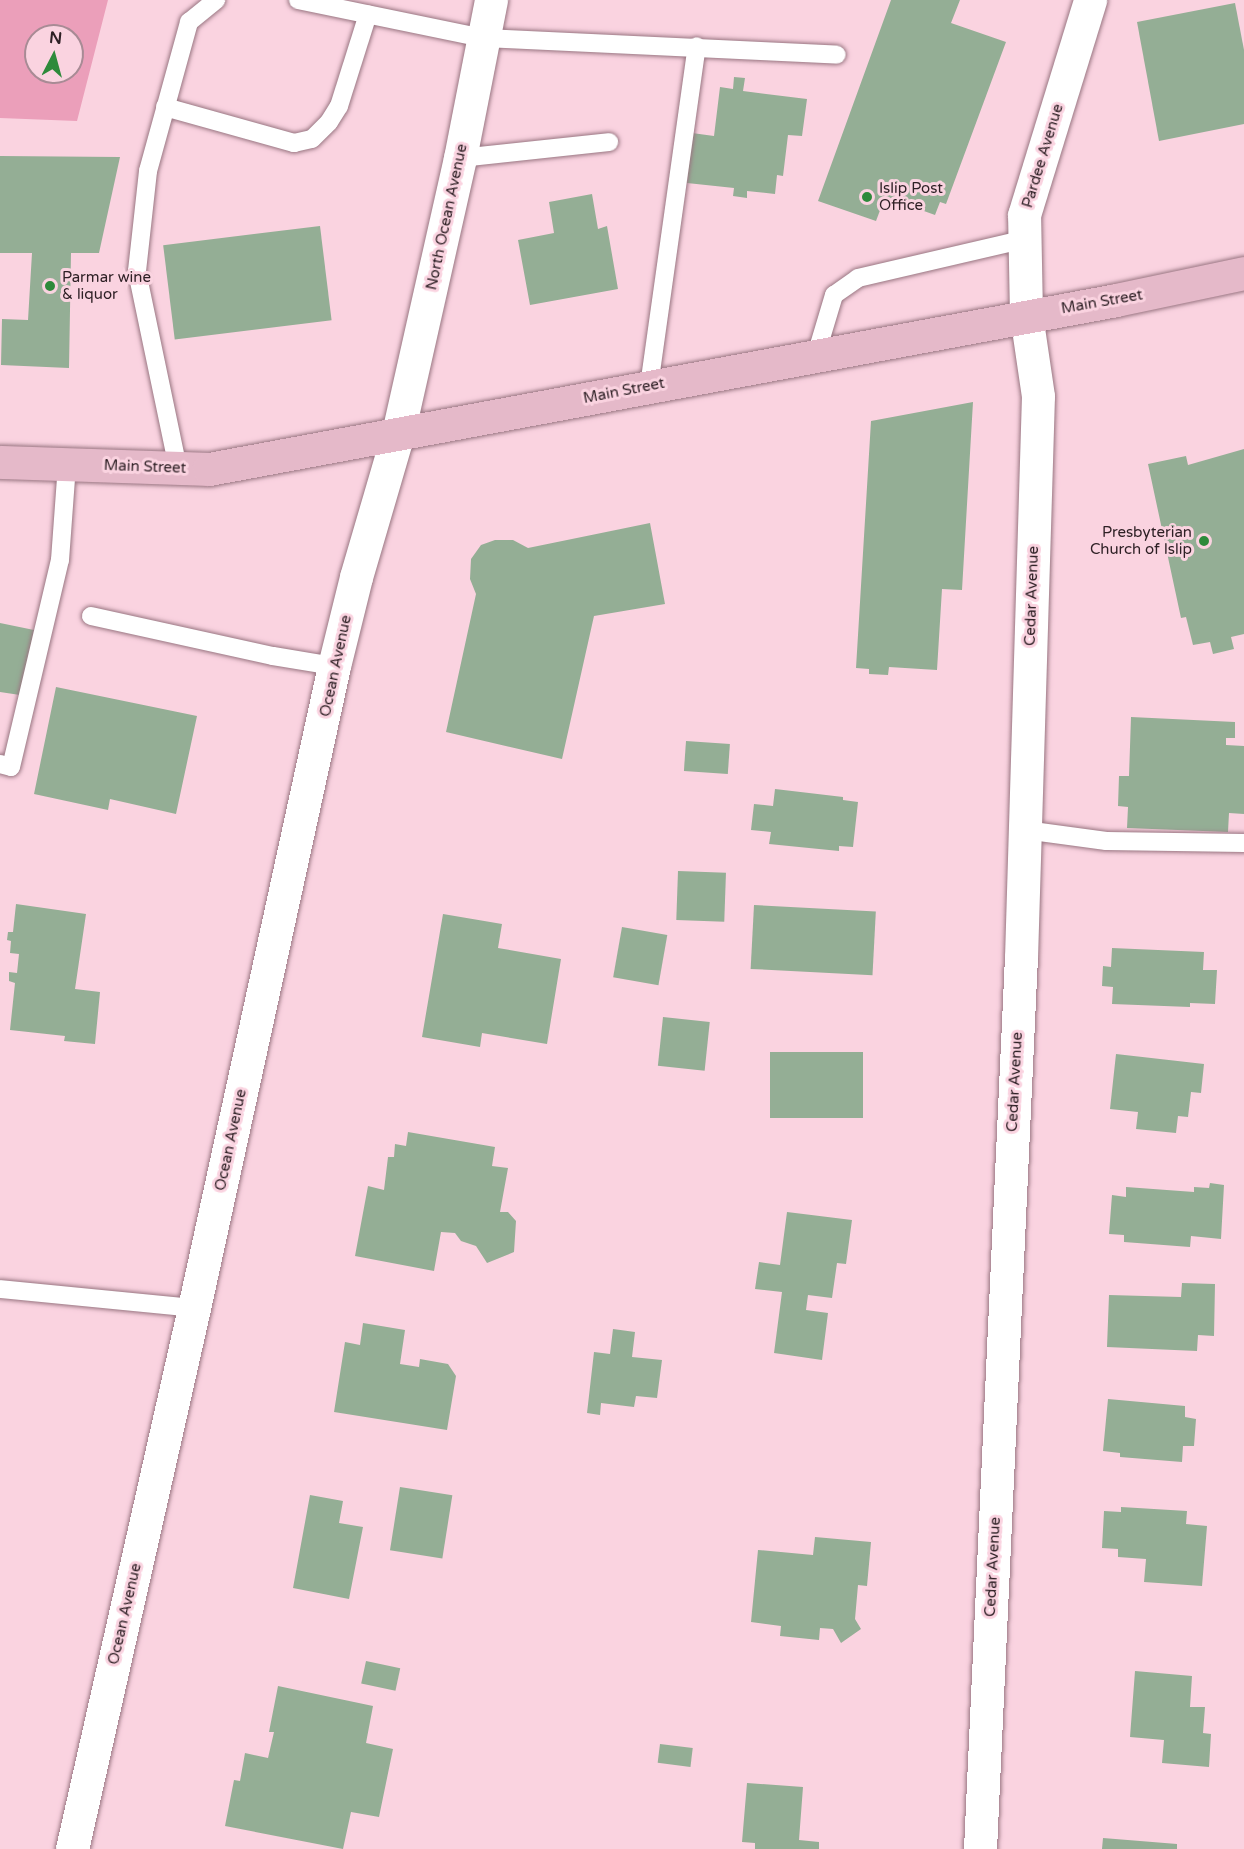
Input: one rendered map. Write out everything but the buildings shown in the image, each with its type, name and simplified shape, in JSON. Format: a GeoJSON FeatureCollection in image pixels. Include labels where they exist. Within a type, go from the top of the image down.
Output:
{"type":"FeatureCollection","features":[{"type":"Feature","properties":{"kind":"main road","name":"Main Street"},"geometry":{"type":"LineString","coordinates":[[0,462],[209,469],[1116,300],[1244,273]]}},
{"type":"Feature","properties":{"kind":"street","name":"North Ocean Avenue"},"geometry":{"type":"LineString","coordinates":[[398,434],[460,158],[491,0]]}},
{"type":"Feature","properties":{"kind":"street","name":"Pardee Avenue"},"geometry":{"type":"LineString","coordinates":[[1026,315],[1024,215],[1090,0]]}},
{"type":"Feature","properties":{"kind":"street","name":"Cedar Avenue"},"geometry":{"type":"LineString","coordinates":[[980,1849],[1024,830],[1038,396],[1026,315]]}},
{"type":"Feature","properties":{"kind":"street","name":"Ocean Avenue"},"geometry":{"type":"LineString","coordinates":[[72,1849],[194,1308],[334,666],[356,577],[398,434]]}},
{"type":"Feature","properties":{"kind":"lane"},"geometry":{"type":"LineString","coordinates":[[178,468],[137,271],[148,171],[189,22],[216,0]]}},
{"type":"Feature","properties":{"kind":"lane"},"geometry":{"type":"LineString","coordinates":[[298,0],[483,38],[697,46],[837,55]]}},
{"type":"Feature","properties":{"kind":"lane"},"geometry":{"type":"LineString","coordinates":[[165,107],[294,143],[312,139],[329,122],[339,106],[368,14]]}},
{"type":"Feature","properties":{"kind":"lane"},"geometry":{"type":"LineString","coordinates":[[649,386],[697,46]]}},
{"type":"Feature","properties":{"kind":"lane"},"geometry":{"type":"LineString","coordinates":[[460,158],[609,142]]}},
{"type":"Feature","properties":{"kind":"lane"},"geometry":{"type":"LineString","coordinates":[[816,355],[834,295],[858,278],[1025,239]]}},
{"type":"Feature","properties":{"kind":"lane"},"geometry":{"type":"LineString","coordinates":[[6,766],[60,560],[67,464]]}},
{"type":"Feature","properties":{"kind":"lane"},"geometry":{"type":"LineString","coordinates":[[91,616],[273,656],[334,666]]}},
{"type":"Feature","properties":{"kind":"lane"},"geometry":{"type":"LineString","coordinates":[[1024,830],[1106,841],[1244,843]]}},
{"type":"Feature","properties":{"kind":"lane"},"geometry":{"type":"LineString","coordinates":[[0,1289],[194,1308]]}},
{"type":"Feature","properties":{"kind":"shaded area"},"geometry":{"type":"Polygon","coordinates":[[[0,0],[108,0],[77,121],[0,118],[0,0]]]}},
{"type":"Feature","properties":{"kind":"place","name":"Islip Post Office"},"geometry":{"type":"Point","coordinates":[867,197]}},
{"type":"Feature","properties":{"kind":"place","name":"Parmar wine & liquor"},"geometry":{"type":"Point","coordinates":[50,286]}},
{"type":"Feature","properties":{"kind":"place","name":"Presbyterian Church of Islip"},"geometry":{"type":"Point","coordinates":[1204,541]}}]}
